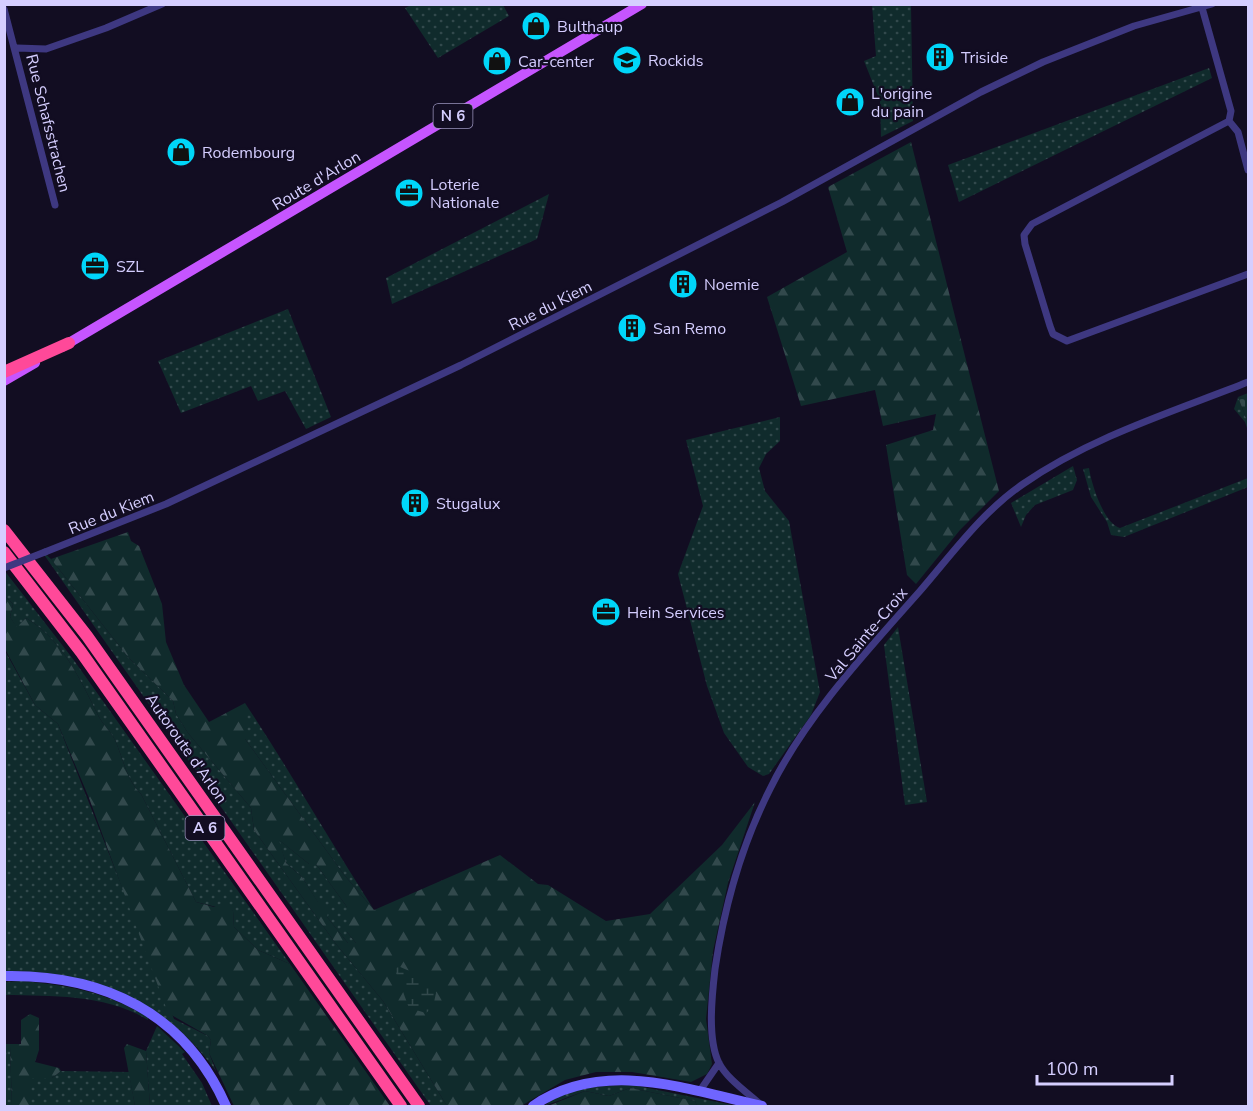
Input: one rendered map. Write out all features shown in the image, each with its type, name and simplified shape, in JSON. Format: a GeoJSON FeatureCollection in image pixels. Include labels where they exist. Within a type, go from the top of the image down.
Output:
{"type":"FeatureCollection","features":[{"type":"Feature","properties":{"kind":"highway"},"geometry":{"type":"LineString","coordinates":[[4,372],[69,343]]}},
{"type":"Feature","properties":{"kind":"highway","name":"Autoroute d'Arlon"},"geometry":{"type":"LineString","coordinates":[[4,530],[120,682],[419,1107]]}},
{"type":"Feature","properties":{"kind":"highway","name":"Autoroute d'Arlon"},"geometry":{"type":"LineString","coordinates":[[4,552],[87,661],[401,1107]]}},
{"type":"Feature","properties":{"kind":"main road","name":"Route d'Arlon"},"geometry":{"type":"LineString","coordinates":[[4,381],[642,4]]}},
{"type":"Feature","properties":{"kind":"main road"},"geometry":{"type":"LineString","coordinates":[[4,976],[51,978],[86,984],[146,1009],[168,1026],[196,1054],[214,1081],[226,1107]]}},
{"type":"Feature","properties":{"kind":"main road"},"geometry":{"type":"LineString","coordinates":[[533,1107],[565,1088],[605,1079],[658,1083],[763,1107]]}},
{"type":"Feature","properties":{"kind":"street","name":"Rue Schafsstrachen"},"geometry":{"type":"LineString","coordinates":[[17,48],[46,49],[106,28],[162,4]]}},
{"type":"Feature","properties":{"kind":"street","name":"Rue du Kiem"},"geometry":{"type":"LineString","coordinates":[[4,568],[166,504],[461,365],[782,202],[981,92],[1095,40],[1164,16],[1212,4]]}},
{"type":"Feature","properties":{"kind":"street"},"geometry":{"type":"LineString","coordinates":[[1200,6],[1231,111],[1229,121]]}},
{"type":"Feature","properties":{"kind":"street","name":"Rue Schafsstrachen"},"geometry":{"type":"LineString","coordinates":[[4,9],[17,48],[18,64],[56,205]]}},
{"type":"Feature","properties":{"kind":"street"},"geometry":{"type":"LineString","coordinates":[[1229,121],[1238,132],[1248,170]]}},
{"type":"Feature","properties":{"kind":"street"},"geometry":{"type":"LineString","coordinates":[[1229,121],[1032,224],[1024,235],[1025,244],[1053,334],[1066,341],[1248,274]]}},
{"type":"Feature","properties":{"kind":"street","name":"Val Sainte-Croix"},"geometry":{"type":"LineString","coordinates":[[719,1063],[711,1008],[718,951],[736,877],[771,787],[807,731],[848,675],[973,530],[1022,485],[1086,446],[1248,382]]}},
{"type":"Feature","properties":{"kind":"street"},"geometry":{"type":"LineString","coordinates":[[699,1092],[719,1063],[763,1107]]}},
{"type":"Feature","properties":{"kind":"green space"},"geometry":{"type":"Polygon","coordinates":[[[411,5],[503,5],[509,16],[438,58],[405,8],[411,5]]]}},
{"type":"Feature","properties":{"kind":"green space"},"geometry":{"type":"Polygon","coordinates":[[[872,5],[911,5],[913,121],[881,137],[880,101],[864,61],[876,56],[872,5]]]}},
{"type":"Feature","properties":{"kind":"green space"},"geometry":{"type":"Polygon","coordinates":[[[1209,68],[1212,78],[959,202],[948,165],[1209,68]]]}},
{"type":"Feature","properties":{"kind":"green space"},"geometry":{"type":"Polygon","coordinates":[[[911,142],[999,491],[960,530],[916,584],[907,575],[886,445],[933,430],[936,414],[883,426],[875,390],[801,406],[767,297],[847,252],[828,187],[911,142]]]}},
{"type":"Feature","properties":{"kind":"green space"},"geometry":{"type":"Polygon","coordinates":[[[549,194],[537,239],[392,304],[386,278],[549,194]]]}},
{"type":"Feature","properties":{"kind":"green space"},"geometry":{"type":"Polygon","coordinates":[[[288,309],[331,417],[306,429],[285,391],[258,401],[251,386],[181,413],[158,361],[288,309]]]}},
{"type":"Feature","properties":{"kind":"green space"},"geometry":{"type":"Polygon","coordinates":[[[1248,393],[1248,423],[1238,397],[1248,393]]]}},
{"type":"Feature","properties":{"kind":"green space"},"geometry":{"type":"Polygon","coordinates":[[[1238,397],[1248,423],[1248,431],[1245,422],[1234,409],[1238,397]]]}},
{"type":"Feature","properties":{"kind":"green space"},"geometry":{"type":"Polygon","coordinates":[[[780,417],[780,441],[766,454],[759,468],[765,491],[789,521],[820,692],[811,715],[769,774],[763,776],[748,767],[724,733],[707,686],[678,574],[703,506],[686,440],[780,417]]]}},
{"type":"Feature","properties":{"kind":"green space"},"geometry":{"type":"Polygon","coordinates":[[[1073,466],[1077,480],[1073,490],[1035,505],[1026,515],[1021,527],[1011,503],[1073,466]]]}},
{"type":"Feature","properties":{"kind":"green space"},"geometry":{"type":"Polygon","coordinates":[[[1089,468],[1095,493],[1104,511],[1114,525],[1120,528],[1248,478],[1248,487],[1124,537],[1111,535],[1107,522],[1091,497],[1083,469],[1089,468]]]}},
{"type":"Feature","properties":{"kind":"green space"},"geometry":{"type":"Polygon","coordinates":[[[128,532],[131,541],[139,546],[162,604],[166,642],[184,685],[209,722],[245,703],[245,739],[345,876],[374,910],[500,855],[538,884],[548,885],[606,921],[650,914],[722,845],[755,802],[728,883],[713,951],[706,1019],[712,1064],[707,1074],[691,1082],[632,1072],[596,1072],[565,1080],[521,1106],[447,1106],[383,1001],[336,944],[254,830],[251,808],[188,733],[176,714],[173,701],[128,657],[51,559],[128,532]],[[279,840],[286,863],[302,877],[318,902],[323,902],[329,909],[327,917],[348,943],[356,943],[347,932],[347,907],[316,864],[309,864],[279,840]]]}},
{"type":"Feature","properties":{"kind":"green space"},"geometry":{"type":"Polygon","coordinates":[[[40,549],[51,559],[128,657],[173,701],[176,714],[188,733],[251,808],[254,830],[336,944],[383,1001],[447,1106],[431,1106],[40,549]]]}},
{"type":"Feature","properties":{"kind":"green space"},"geometry":{"type":"Polygon","coordinates":[[[4,570],[73,659],[290,964],[258,950],[234,927],[233,911],[196,902],[141,794],[129,776],[115,740],[99,717],[70,662],[39,627],[26,618],[17,628],[10,617],[13,604],[5,596],[4,570]]]}},
{"type":"Feature","properties":{"kind":"green space"},"geometry":{"type":"Polygon","coordinates":[[[5,596],[13,604],[10,617],[17,627],[26,618],[50,638],[70,662],[99,717],[115,740],[129,776],[141,794],[196,902],[214,907],[222,903],[233,911],[234,927],[258,950],[290,964],[390,1106],[234,1106],[209,1053],[211,1040],[168,1013],[89,798],[58,724],[35,705],[5,649],[5,596]]]}},
{"type":"Feature","properties":{"kind":"green space"},"geometry":{"type":"Polygon","coordinates":[[[898,627],[927,802],[905,805],[884,645],[898,627]]]}},
{"type":"Feature","properties":{"kind":"green space"},"geometry":{"type":"Polygon","coordinates":[[[4,649],[35,705],[58,724],[174,1019],[208,1036],[211,1040],[209,1053],[216,1071],[173,1025],[149,1007],[124,994],[97,983],[68,976],[5,971],[4,649]]]}},
{"type":"Feature","properties":{"kind":"green space"},"geometry":{"type":"Polygon","coordinates":[[[245,703],[374,910],[345,876],[245,739],[245,703]]]}},
{"type":"Feature","properties":{"kind":"green space"},"geometry":{"type":"Polygon","coordinates":[[[278,839],[309,864],[316,864],[347,907],[347,932],[356,943],[348,943],[327,917],[302,877],[286,863],[278,839]]]}},
{"type":"Feature","properties":{"kind":"green space"},"geometry":{"type":"Polygon","coordinates":[[[398,966],[430,980],[436,993],[433,1007],[426,1013],[409,1008],[395,970],[398,966]]]}},
{"type":"Feature","properties":{"kind":"green space"},"geometry":{"type":"Polygon","coordinates":[[[23,981],[73,988],[102,996],[132,1008],[148,1017],[148,1020],[115,1005],[97,1001],[60,996],[5,995],[5,982],[23,981]]]}},
{"type":"Feature","properties":{"kind":"green space"},"geometry":{"type":"Polygon","coordinates":[[[30,1014],[39,1018],[39,1050],[35,1062],[59,1068],[61,1071],[52,1078],[31,1078],[31,1106],[12,1106],[10,1046],[5,1057],[5,1044],[21,1044],[21,1020],[30,1014]]]}},
{"type":"Feature","properties":{"kind":"green space"},"geometry":{"type":"Polygon","coordinates":[[[157,1026],[185,1052],[182,1054],[202,1083],[212,1106],[150,1106],[146,1051],[157,1026]]]}},
{"type":"Feature","properties":{"kind":"green space"},"geometry":{"type":"Polygon","coordinates":[[[10,1044],[12,1106],[5,1106],[5,1057],[10,1044]]]}},
{"type":"Feature","properties":{"kind":"green space"},"geometry":{"type":"Polygon","coordinates":[[[127,1044],[146,1051],[150,1106],[135,1106],[124,1048],[127,1044]]]}},
{"type":"Feature","properties":{"kind":"green space"},"geometry":{"type":"Polygon","coordinates":[[[61,1071],[129,1072],[135,1106],[31,1106],[30,1078],[52,1078],[61,1071]]]}},
{"type":"Feature","properties":{"kind":"green space"},"geometry":{"type":"Polygon","coordinates":[[[633,1085],[737,1106],[697,1106],[695,1101],[630,1088],[609,1096],[585,1091],[544,1106],[564,1094],[586,1088],[633,1085]]]}},
{"type":"Feature","properties":{"kind":"green space"},"geometry":{"type":"Polygon","coordinates":[[[630,1088],[695,1101],[697,1106],[548,1106],[585,1091],[609,1096],[630,1088]]]}},
{"type":"Feature","properties":{"kind":"place","name":"Bulthaup"},"geometry":{"type":"Point","coordinates":[536,26]}},
{"type":"Feature","properties":{"kind":"place","name":"Triside"},"geometry":{"type":"Point","coordinates":[940,57]}},
{"type":"Feature","properties":{"kind":"place","name":"Rockids"},"geometry":{"type":"Point","coordinates":[627,60]}},
{"type":"Feature","properties":{"kind":"place","name":"Car-center"},"geometry":{"type":"Point","coordinates":[497,61]}},
{"type":"Feature","properties":{"kind":"place","name":"L'origine du pain"},"geometry":{"type":"Point","coordinates":[850,102]}},
{"type":"Feature","properties":{"kind":"place","name":"Rodembourg"},"geometry":{"type":"Point","coordinates":[181,152]}},
{"type":"Feature","properties":{"kind":"place","name":"Loterie Nationale"},"geometry":{"type":"Point","coordinates":[409,193]}},
{"type":"Feature","properties":{"kind":"place","name":"SZL"},"geometry":{"type":"Point","coordinates":[95,266]}},
{"type":"Feature","properties":{"kind":"place","name":"Noemie"},"geometry":{"type":"Point","coordinates":[683,284]}},
{"type":"Feature","properties":{"kind":"place","name":"San Remo"},"geometry":{"type":"Point","coordinates":[632,328]}},
{"type":"Feature","properties":{"kind":"place","name":"Stugalux"},"geometry":{"type":"Point","coordinates":[415,503]}},
{"type":"Feature","properties":{"kind":"place","name":"Hein Services"},"geometry":{"type":"Point","coordinates":[606,612]}}]}
